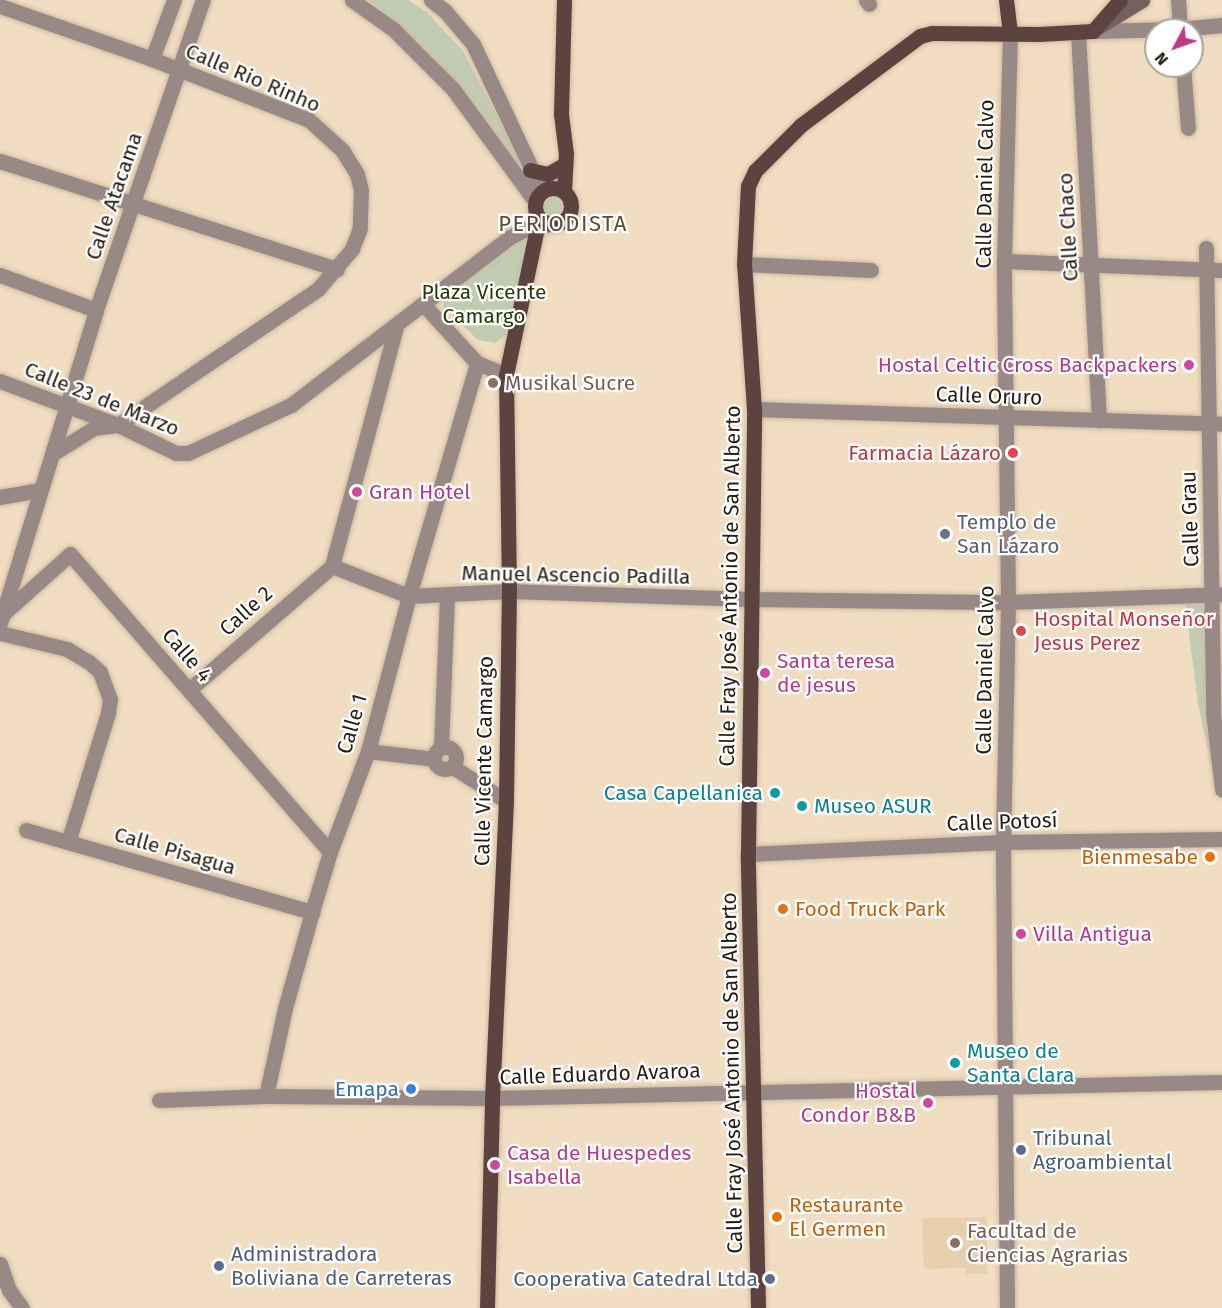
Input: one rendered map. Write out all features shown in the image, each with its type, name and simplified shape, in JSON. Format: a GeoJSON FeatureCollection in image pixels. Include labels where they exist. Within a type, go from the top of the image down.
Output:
{"type":"FeatureCollection","features":[{"type":"Feature","properties":{"kind":"main road"},"geometry":{"type":"LineString","coordinates":[[564,0],[561,114],[565,164],[564,191],[570,201],[570,213],[562,222],[542,223],[534,207],[538,196],[553,188],[564,191]]}},
{"type":"Feature","properties":{"kind":"main road"},"geometry":{"type":"LineString","coordinates":[[1006,0],[1010,33]]}},
{"type":"Feature","properties":{"kind":"main road"},"geometry":{"type":"LineString","coordinates":[[1086,31],[1119,0]]}},
{"type":"Feature","properties":{"kind":"main road","name":"Calle Fray José Antonio de San Alberto"},"geometry":{"type":"LineString","coordinates":[[758,1308],[748,854],[754,409],[744,264],[748,186],[755,171],[801,125],[920,36],[932,33],[1086,31]]}},
{"type":"Feature","properties":{"kind":"main road"},"geometry":{"type":"LineString","coordinates":[[530,170],[548,174],[565,164]]}},
{"type":"Feature","properties":{"kind":"main road","name":"Calle Vicente Camargo"},"geometry":{"type":"LineString","coordinates":[[487,1308],[492,1098],[506,801],[509,591],[506,375],[542,223]]}},
{"type":"Feature","properties":{"kind":"street"},"geometry":{"type":"LineString","coordinates":[[152,59],[174,0]]}},
{"type":"Feature","properties":{"kind":"street","name":"Calle Atacama"},"geometry":{"type":"LineString","coordinates":[[2,619],[96,310],[203,0]]}},
{"type":"Feature","properties":{"kind":"street"},"geometry":{"type":"LineString","coordinates":[[352,0],[394,30],[453,89],[538,196]]}},
{"type":"Feature","properties":{"kind":"street"},"geometry":{"type":"LineString","coordinates":[[431,0],[445,10],[473,44],[530,170],[538,196]]}},
{"type":"Feature","properties":{"kind":"street"},"geometry":{"type":"LineString","coordinates":[[1086,31],[1142,0]]}},
{"type":"Feature","properties":{"kind":"street"},"geometry":{"type":"LineString","coordinates":[[1178,0],[1179,18]]}},
{"type":"Feature","properties":{"kind":"street","name":"Calle Rio Rinho"},"geometry":{"type":"LineString","coordinates":[[0,6],[152,59],[309,120],[342,150],[357,174],[362,212],[352,249],[318,289],[118,425],[94,428],[52,454]]}},
{"type":"Feature","properties":{"kind":"street"},"geometry":{"type":"LineString","coordinates":[[1204,27],[1222,25]]}},
{"type":"Feature","properties":{"kind":"street"},"geometry":{"type":"LineString","coordinates":[[1086,31],[1144,30]]}},
{"type":"Feature","properties":{"kind":"street","name":"Calle Chaco"},"geometry":{"type":"LineString","coordinates":[[1086,31],[1091,265],[1099,420]]}},
{"type":"Feature","properties":{"kind":"street","name":"Calle Daniel Calvo"},"geometry":{"type":"LineString","coordinates":[[1007,1308],[1003,842],[1008,602],[1004,261],[1010,33]]}},
{"type":"Feature","properties":{"kind":"street"},"geometry":{"type":"LineString","coordinates":[[1184,78],[1188,128]]}},
{"type":"Feature","properties":{"kind":"street"},"geometry":{"type":"LineString","coordinates":[[0,161],[337,269]]}},
{"type":"Feature","properties":{"kind":"street","name":"Calle 23 de Marzo"},"geometry":{"type":"LineString","coordinates":[[0,381],[118,425],[176,453],[189,453],[204,448],[291,405],[396,327],[510,237],[542,223]]}},
{"type":"Feature","properties":{"kind":"street","name":"Calle Grau"},"geometry":{"type":"LineString","coordinates":[[1206,248],[1215,424],[1218,594],[1213,713],[1222,789]]}},
{"type":"Feature","properties":{"kind":"street"},"geometry":{"type":"LineString","coordinates":[[1004,261],[1222,270]]}},
{"type":"Feature","properties":{"kind":"street"},"geometry":{"type":"LineString","coordinates":[[744,264],[871,270]]}},
{"type":"Feature","properties":{"kind":"street"},"geometry":{"type":"LineString","coordinates":[[0,275],[96,310]]}},
{"type":"Feature","properties":{"kind":"street"},"geometry":{"type":"LineString","coordinates":[[424,305],[477,363],[506,375]]}},
{"type":"Feature","properties":{"kind":"street"},"geometry":{"type":"LineString","coordinates":[[332,566],[396,327]]}},
{"type":"Feature","properties":{"kind":"street","name":"Calle 1"},"geometry":{"type":"LineString","coordinates":[[266,1096],[285,1008],[312,912],[330,852],[368,751],[409,596],[477,363]]}},
{"type":"Feature","properties":{"kind":"street","name":"Calle Oruro"},"geometry":{"type":"LineString","coordinates":[[754,409],[1215,424]]}},
{"type":"Feature","properties":{"kind":"street"},"geometry":{"type":"LineString","coordinates":[[0,497],[40,490]]}},
{"type":"Feature","properties":{"kind":"street","name":"Calle 4"},"geometry":{"type":"LineString","coordinates":[[2,619],[70,554],[330,852]]}},
{"type":"Feature","properties":{"kind":"street","name":"Manuel Ascencio Padilla"},"geometry":{"type":"LineString","coordinates":[[332,566],[409,596],[509,591],[750,599],[1008,602],[1218,594]]}},
{"type":"Feature","properties":{"kind":"street","name":"Calle 2"},"geometry":{"type":"LineString","coordinates":[[189,690],[332,566]]}},
{"type":"Feature","properties":{"kind":"street"},"geometry":{"type":"LineString","coordinates":[[437,753],[447,595]]}},
{"type":"Feature","properties":{"kind":"street"},"geometry":{"type":"LineString","coordinates":[[0,633],[67,649],[89,662],[100,672],[110,699],[108,713],[68,842]]}},
{"type":"Feature","properties":{"kind":"street"},"geometry":{"type":"LineString","coordinates":[[368,751],[437,753],[448,747],[455,752],[456,760],[453,767],[506,801]]}},
{"type":"Feature","properties":{"kind":"street","name":"Calle Pisagua"},"geometry":{"type":"LineString","coordinates":[[27,830],[312,912]]}},
{"type":"Feature","properties":{"kind":"street","name":"Calle Potosí"},"geometry":{"type":"LineString","coordinates":[[748,854],[1003,842],[1222,839]]}},
{"type":"Feature","properties":{"kind":"street","name":"Calle Eduardo Avaroa"},"geometry":{"type":"LineString","coordinates":[[159,1100],[266,1096],[492,1098],[753,1090],[1222,1082]]}},
{"type":"Feature","properties":{"kind":"street"},"geometry":{"type":"LineString","coordinates":[[0,1264],[9,1290],[22,1308]]}},
{"type":"Feature","properties":{"kind":"shaded area","name":"Facultad de Ciencias Agrarias"},"geometry":{"type":"Polygon","coordinates":[[[987,1217],[987,1274],[966,1274],[966,1268],[924,1269],[922,1218],[987,1217]]]}},
{"type":"Feature","properties":{"kind":"green space"},"geometry":{"type":"Polygon","coordinates":[[[369,0],[408,0],[427,12],[463,51],[530,178],[523,178],[467,96],[430,54],[369,0]]]}},
{"type":"Feature","properties":{"kind":"green space"},"geometry":{"type":"Polygon","coordinates":[[[553,198],[559,201],[562,207],[559,213],[553,216],[547,213],[544,207],[547,201],[553,198]]]}},
{"type":"Feature","properties":{"kind":"green space","name":"Plaza Vicente Camargo"},"geometry":{"type":"Polygon","coordinates":[[[522,240],[527,245],[506,335],[495,343],[478,340],[443,307],[444,299],[516,241],[522,240]]]}},
{"type":"Feature","properties":{"kind":"green space"},"geometry":{"type":"Polygon","coordinates":[[[1185,602],[1202,604],[1206,609],[1216,786],[1198,704],[1185,602]]]}},
{"type":"Feature","properties":{"kind":"place","name":"Hostal Celtic Cross Backpackers"},"geometry":{"type":"Point","coordinates":[1189,365]}},
{"type":"Feature","properties":{"kind":"place","name":"Musikal Sucre"},"geometry":{"type":"Point","coordinates":[493,383]}},
{"type":"Feature","properties":{"kind":"place","name":"Farmacia Lázaro"},"geometry":{"type":"Point","coordinates":[1013,453]}},
{"type":"Feature","properties":{"kind":"place","name":"Gran Hotel"},"geometry":{"type":"Point","coordinates":[357,492]}},
{"type":"Feature","properties":{"kind":"place","name":"Templo de San Lázaro"},"geometry":{"type":"Point","coordinates":[945,534]}},
{"type":"Feature","properties":{"kind":"place","name":"Hospital Monseñor Jesus Perez"},"geometry":{"type":"Point","coordinates":[1021,631]}},
{"type":"Feature","properties":{"kind":"place","name":"Santa teresa de jesus"},"geometry":{"type":"Point","coordinates":[765,673]}},
{"type":"Feature","properties":{"kind":"place","name":"Casa Capellanica"},"geometry":{"type":"Point","coordinates":[775,793]}},
{"type":"Feature","properties":{"kind":"place","name":"Museo ASUR"},"geometry":{"type":"Point","coordinates":[802,806]}},
{"type":"Feature","properties":{"kind":"place","name":"Bienmesabe"},"geometry":{"type":"Point","coordinates":[1210,857]}},
{"type":"Feature","properties":{"kind":"place","name":"Food Truck Park"},"geometry":{"type":"Point","coordinates":[783,909]}},
{"type":"Feature","properties":{"kind":"place","name":"Villa Antigua"},"geometry":{"type":"Point","coordinates":[1021,934]}},
{"type":"Feature","properties":{"kind":"place","name":"Museo de Santa Clara"},"geometry":{"type":"Point","coordinates":[955,1063]}},
{"type":"Feature","properties":{"kind":"place","name":"Emapa"},"geometry":{"type":"Point","coordinates":[411,1089]}},
{"type":"Feature","properties":{"kind":"place","name":"Hostal Condor B&B"},"geometry":{"type":"Point","coordinates":[928,1103]}},
{"type":"Feature","properties":{"kind":"place","name":"Tribunal Agroambiental"},"geometry":{"type":"Point","coordinates":[1021,1150]}},
{"type":"Feature","properties":{"kind":"place","name":"Casa de Huespedes Isabella"},"geometry":{"type":"Point","coordinates":[495,1165]}},
{"type":"Feature","properties":{"kind":"place","name":"Restaurante El Germen"},"geometry":{"type":"Point","coordinates":[777,1217]}},
{"type":"Feature","properties":{"kind":"place","name":"Facultad de Ciencias Agrarias"},"geometry":{"type":"Point","coordinates":[955,1243]}},
{"type":"Feature","properties":{"kind":"place","name":"Administradora Boliviana de Carreteras"},"geometry":{"type":"Point","coordinates":[219,1266]}},
{"type":"Feature","properties":{"kind":"place","name":"Cooperativa Catedral Ltda"},"geometry":{"type":"Point","coordinates":[770,1279]}},
{"type":"Feature","properties":{"kind":"district","name":"PERIODISTA"},"geometry":{"type":"Point","coordinates":[563,224]}}]}
